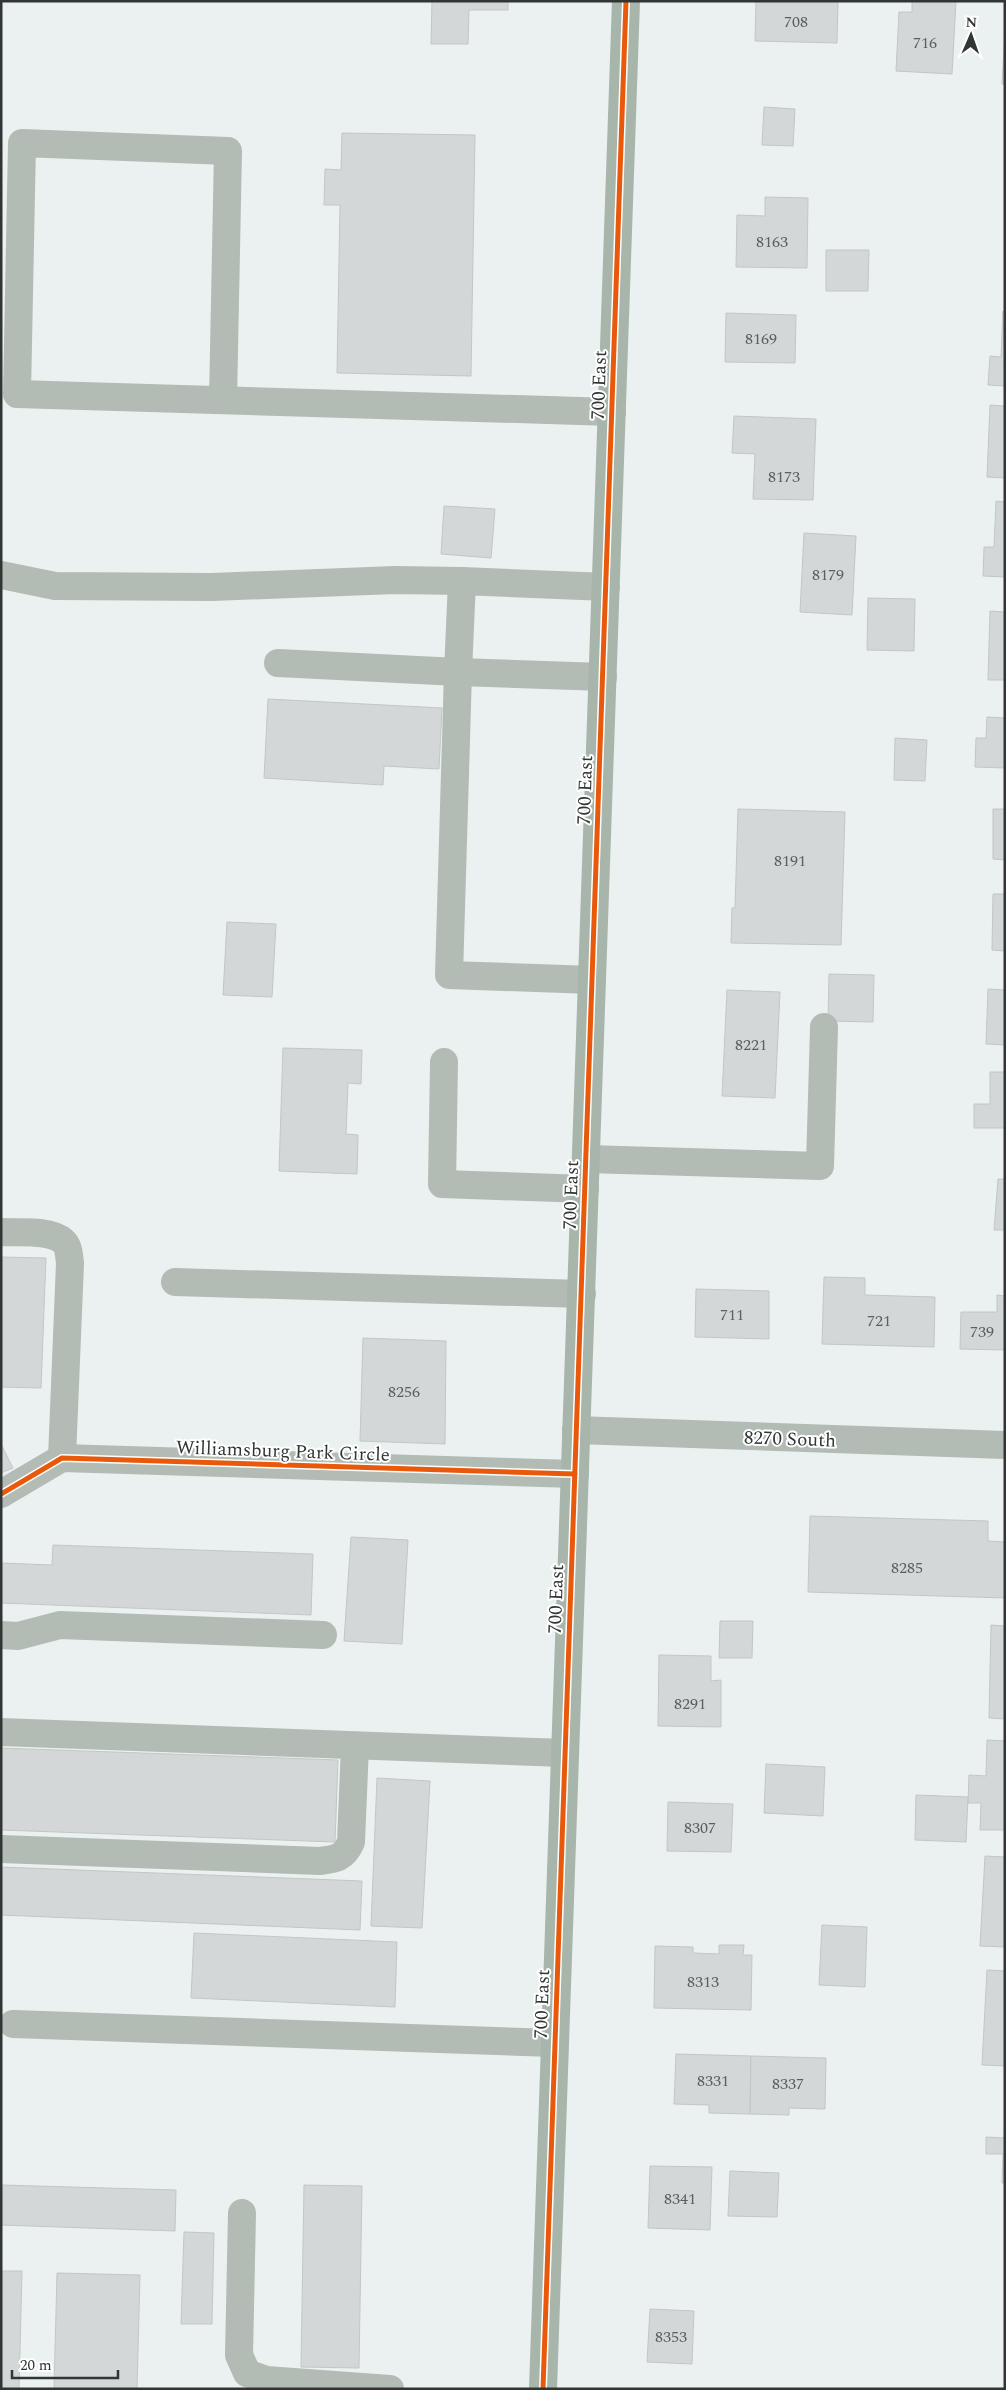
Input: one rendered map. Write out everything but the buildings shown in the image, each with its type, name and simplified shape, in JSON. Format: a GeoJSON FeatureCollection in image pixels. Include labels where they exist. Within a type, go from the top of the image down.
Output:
{"type":"FeatureCollection","features":[{"type":"Feature","properties":{"kind":"main road","name":"700 East"},"geometry":{"type":"LineString","coordinates":[[543,2389],[626,1]]}},
{"type":"Feature","properties":{"kind":"street"},"geometry":{"type":"LineString","coordinates":[[223,400],[228,151],[22,143],[17,394],[612,412]]}},
{"type":"Feature","properties":{"kind":"street"},"geometry":{"type":"LineString","coordinates":[[1,575],[55,586],[212,587],[395,580],[606,587]]}},
{"type":"Feature","properties":{"kind":"street"},"geometry":{"type":"LineString","coordinates":[[462,581],[449,975],[592,980]]}},
{"type":"Feature","properties":{"kind":"street"},"geometry":{"type":"LineString","coordinates":[[278,663],[603,677]]}},
{"type":"Feature","properties":{"kind":"street"},"geometry":{"type":"LineString","coordinates":[[586,1158],[820,1166],[824,1027]]}},
{"type":"Feature","properties":{"kind":"street"},"geometry":{"type":"LineString","coordinates":[[444,1062],[442,1184],[586,1189]]}},
{"type":"Feature","properties":{"kind":"street"},"geometry":{"type":"LineString","coordinates":[[1,1232],[56,1236],[65,1242],[70,1264],[62,1458],[1,1494]]}},
{"type":"Feature","properties":{"kind":"street"},"geometry":{"type":"LineString","coordinates":[[174,1282],[582,1294]]}},
{"type":"Feature","properties":{"kind":"street","name":"8270 South"},"geometry":{"type":"LineString","coordinates":[[576,1430],[1005,1445]]}},
{"type":"Feature","properties":{"kind":"street","name":"Williamsburg Park Circle"},"geometry":{"type":"LineString","coordinates":[[62,1458],[575,1474]]}},
{"type":"Feature","properties":{"kind":"street"},"geometry":{"type":"LineString","coordinates":[[1,1635],[18,1636],[60,1626],[323,1635]]}},
{"type":"Feature","properties":{"kind":"street"},"geometry":{"type":"LineString","coordinates":[[1,1732],[564,1753]]}},
{"type":"Feature","properties":{"kind":"street"},"geometry":{"type":"LineString","coordinates":[[1,1849],[320,1861],[339,1859],[346,1852],[351,1842],[355,1746]]}},
{"type":"Feature","properties":{"kind":"street"},"geometry":{"type":"LineString","coordinates":[[13,2024],[554,2044]]}},
{"type":"Feature","properties":{"kind":"street"},"geometry":{"type":"LineString","coordinates":[[242,2213],[239,2355],[247,2373],[266,2380],[390,2389]]}},
{"type":"Feature","properties":{"kind":"cycle path"},"geometry":{"type":"LineString","coordinates":[[543,2389],[626,1]]}},
{"type":"Feature","properties":{"kind":"cycle path"},"geometry":{"type":"LineString","coordinates":[[1,1494],[62,1458],[575,1474]]}}]}
